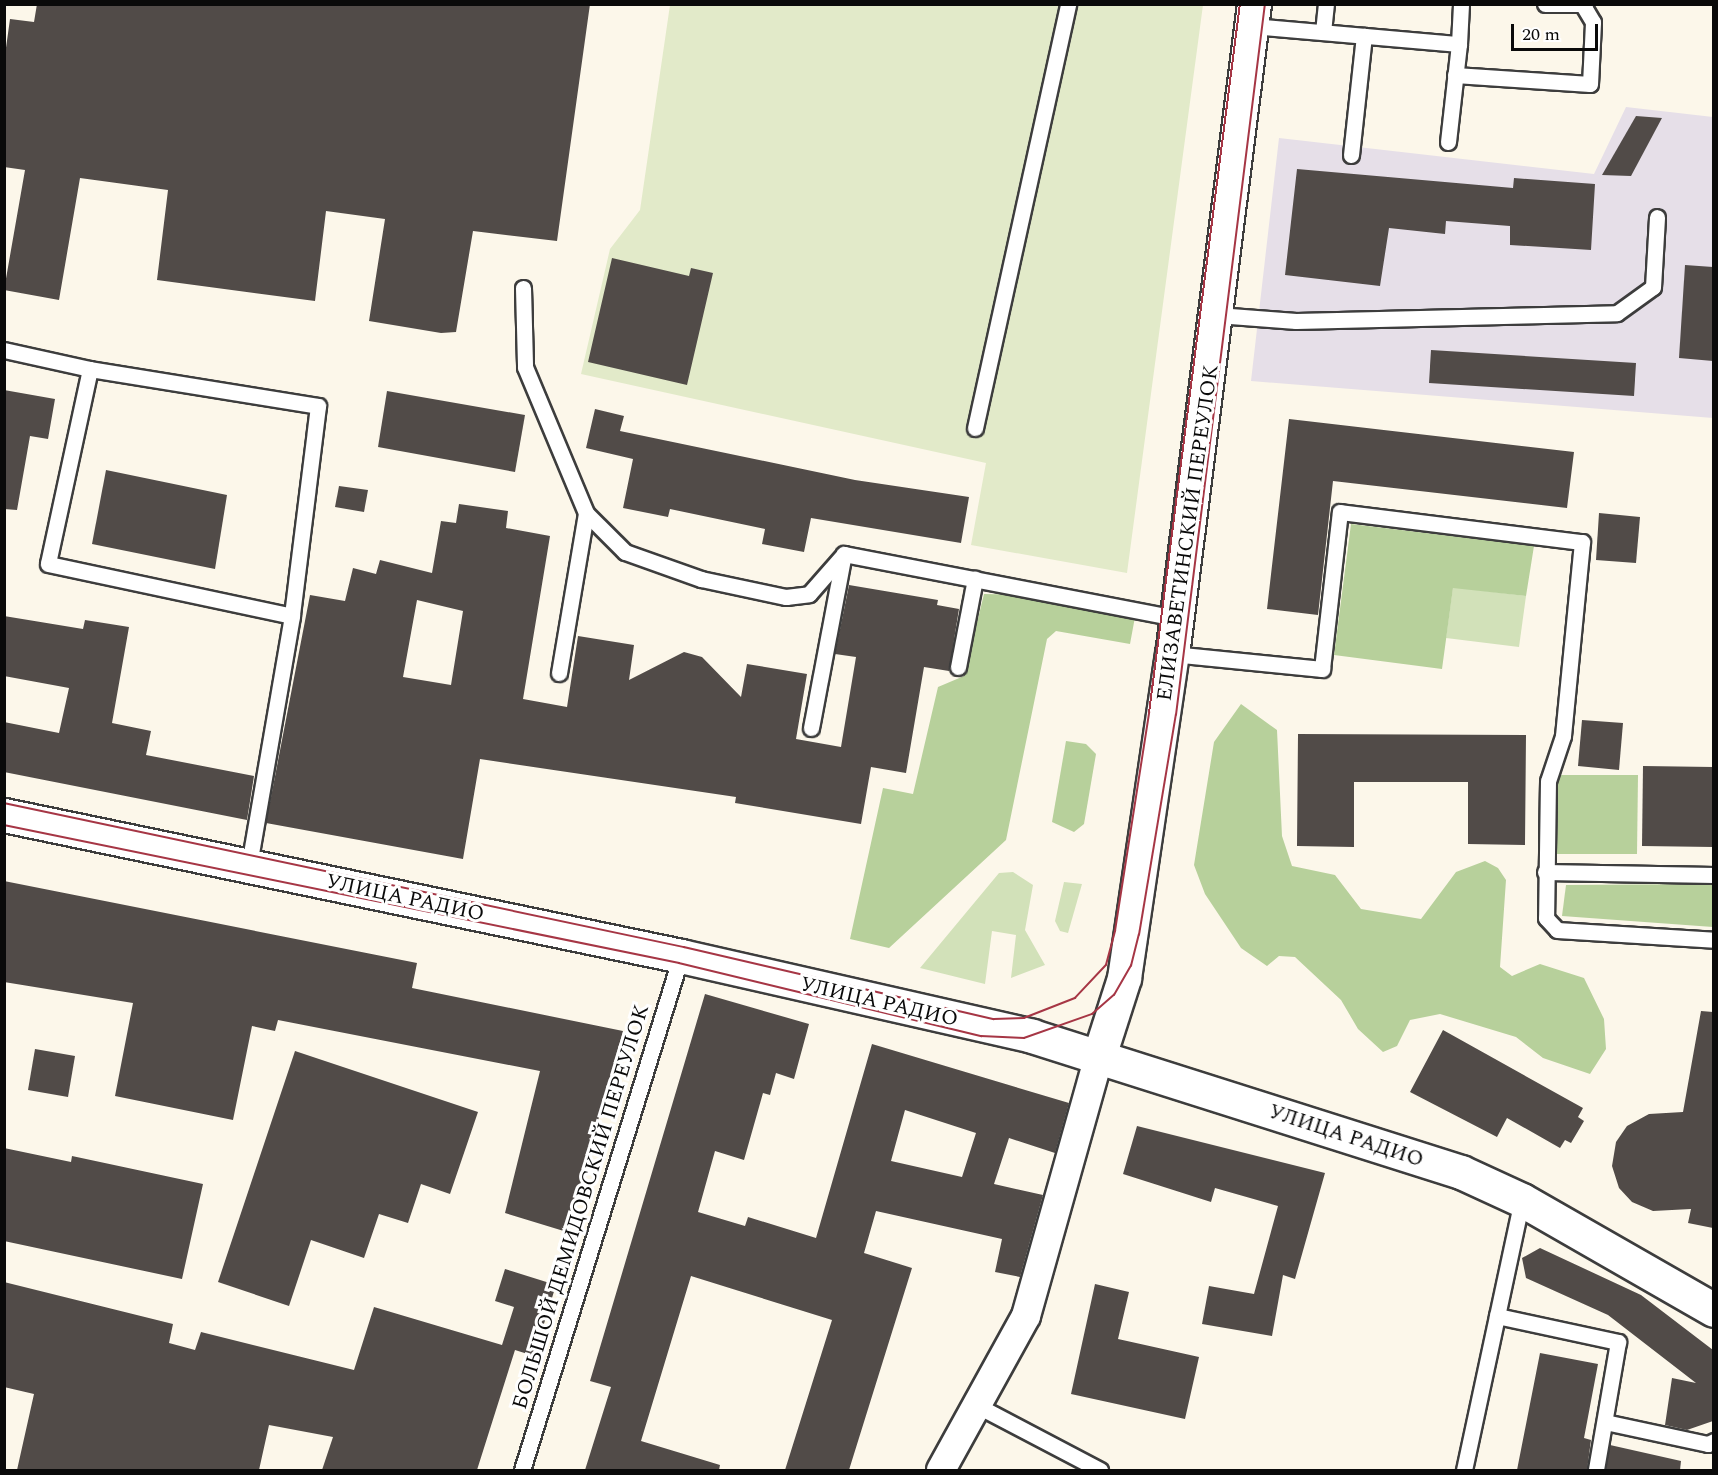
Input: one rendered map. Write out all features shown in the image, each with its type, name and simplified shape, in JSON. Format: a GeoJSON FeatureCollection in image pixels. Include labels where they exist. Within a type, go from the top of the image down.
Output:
{"type":"FeatureCollection","features":[{"type":"Feature","properties":{"kind":"street","name":"ЕЛИЗАВЕТИНСКИЙ ПЕРЕУЛОК"},"geometry":{"type":"LineString","coordinates":[[1099,1056],[1124,978],[1172,654],[1217,315],[1253,15]]}},
{"type":"Feature","properties":{"kind":"street","name":"УЛИЦА РАДИО"},"geometry":{"type":"LineString","coordinates":[[4,815],[681,956],[1032,1036],[1461,1172],[1522,1200],[1713,1310]]}},
{"type":"Feature","properties":{"kind":"street"},"geometry":{"type":"LineString","coordinates":[[941,1470],[1026,1316],[1099,1056]]}},
{"type":"Feature","properties":{"kind":"lane"},"geometry":{"type":"LineString","coordinates":[[975,428],[1068,4]]}},
{"type":"Feature","properties":{"kind":"lane"},"geometry":{"type":"LineString","coordinates":[[1323,32],[1326,4]]}},
{"type":"Feature","properties":{"kind":"lane"},"geometry":{"type":"LineString","coordinates":[[1448,142],[1461,4]]}},
{"type":"Feature","properties":{"kind":"lane"},"geometry":{"type":"LineString","coordinates":[[1455,75],[1590,84],[1593,22],[1584,6],[1545,4]]}},
{"type":"Feature","properties":{"kind":"lane"},"geometry":{"type":"LineString","coordinates":[[1253,15],[1323,32],[1459,44]]}},
{"type":"Feature","properties":{"kind":"lane"},"geometry":{"type":"LineString","coordinates":[[1351,155],[1364,36]]}},
{"type":"Feature","properties":{"kind":"lane"},"geometry":{"type":"LineString","coordinates":[[1217,315],[1296,321],[1617,314],[1653,287],[1657,217]]}},
{"type":"Feature","properties":{"kind":"lane"},"geometry":{"type":"LineString","coordinates":[[523,288],[525,367],[585,513],[625,552],[652,565],[758,593],[809,594],[844,554]]}},
{"type":"Feature","properties":{"kind":"lane"},"geometry":{"type":"LineString","coordinates":[[4,350],[90,369],[318,406],[292,616],[249,865]]}},
{"type":"Feature","properties":{"kind":"lane"},"geometry":{"type":"LineString","coordinates":[[90,369],[48,564],[292,616]]}},
{"type":"Feature","properties":{"kind":"lane"},"geometry":{"type":"LineString","coordinates":[[1172,654],[1322,669],[1340,512],[1582,542],[1563,736],[1548,781],[1546,918],[1557,930],[1713,940]]}},
{"type":"Feature","properties":{"kind":"lane"},"geometry":{"type":"LineString","coordinates":[[559,673],[585,513]]}},
{"type":"Feature","properties":{"kind":"lane"},"geometry":{"type":"LineString","coordinates":[[844,554],[1177,618]]}},
{"type":"Feature","properties":{"kind":"lane"},"geometry":{"type":"LineString","coordinates":[[811,728],[844,554]]}},
{"type":"Feature","properties":{"kind":"lane"},"geometry":{"type":"LineString","coordinates":[[958,667],[975,579]]}},
{"type":"Feature","properties":{"kind":"lane"},"geometry":{"type":"LineString","coordinates":[[1545,872],[1713,875]]}},
{"type":"Feature","properties":{"kind":"lane","name":"БОЛЬШОЙ ДЕМИДОВСКИЙ ПЕРЕУЛОК"},"geometry":{"type":"LineString","coordinates":[[522,1470],[681,956]]}},
{"type":"Feature","properties":{"kind":"lane"},"geometry":{"type":"LineString","coordinates":[[1464,1470],[1522,1200]]}},
{"type":"Feature","properties":{"kind":"lane"},"geometry":{"type":"LineString","coordinates":[[1497,1317],[1618,1342],[1596,1470]]}},
{"type":"Feature","properties":{"kind":"lane"},"geometry":{"type":"LineString","coordinates":[[978,1406],[1100,1470]]}},
{"type":"Feature","properties":{"kind":"lane"},"geometry":{"type":"LineString","coordinates":[[1605,1422],[1708,1444],[1713,1441]]}},
{"type":"Feature","properties":{"kind":"shaded area"},"geometry":{"type":"Polygon","coordinates":[[[1626,107],[1713,117],[1713,418],[1251,381],[1279,138],[1594,174],[1626,107]]]}},
{"type":"Feature","properties":{"kind":"green space"},"geometry":{"type":"Polygon","coordinates":[[[670,5],[1203,5],[1127,573],[971,545],[986,463],[581,374],[610,249],[640,210],[670,5]]]}},
{"type":"Feature","properties":{"kind":"green space"},"geometry":{"type":"Polygon","coordinates":[[[1351,524],[1534,546],[1526,596],[1453,588],[1442,669],[1334,655],[1351,524]]]}},
{"type":"Feature","properties":{"kind":"green space"},"geometry":{"type":"Polygon","coordinates":[[[1453,587],[1526,596],[1519,647],[1446,638],[1453,587]]]}},
{"type":"Feature","properties":{"kind":"green space"},"geometry":{"type":"Polygon","coordinates":[[[984,594],[1026,595],[1135,617],[1130,644],[1056,631],[1047,639],[1006,840],[889,948],[850,939],[883,788],[913,794],[938,687],[964,676],[984,594]]]}},
{"type":"Feature","properties":{"kind":"green space"},"geometry":{"type":"Polygon","coordinates":[[[1241,704],[1277,730],[1282,836],[1292,866],[1335,875],[1361,909],[1421,919],[1456,872],[1485,861],[1498,868],[1506,880],[1500,967],[1512,976],[1540,964],[1584,978],[1604,1019],[1606,1049],[1590,1074],[1543,1058],[1516,1037],[1440,1014],[1410,1020],[1397,1046],[1383,1052],[1358,1029],[1341,1000],[1295,957],[1279,956],[1267,966],[1241,948],[1205,894],[1194,865],[1214,742],[1241,704]]]}},
{"type":"Feature","properties":{"kind":"green space"},"geometry":{"type":"Polygon","coordinates":[[[1066,741],[1086,744],[1096,754],[1084,824],[1074,832],[1052,822],[1066,741]]]}},
{"type":"Feature","properties":{"kind":"green space"},"geometry":{"type":"Polygon","coordinates":[[[1558,775],[1638,775],[1637,854],[1557,854],[1558,775]]]}},
{"type":"Feature","properties":{"kind":"green space"},"geometry":{"type":"Polygon","coordinates":[[[1013,872],[1033,885],[1025,930],[1045,965],[1011,978],[1016,935],[992,931],[985,984],[920,968],[999,873],[1013,872]]]}},
{"type":"Feature","properties":{"kind":"green space"},"geometry":{"type":"Polygon","coordinates":[[[1064,882],[1082,884],[1068,933],[1060,931],[1055,921],[1064,882]]]}},
{"type":"Feature","properties":{"kind":"green space"},"geometry":{"type":"Polygon","coordinates":[[[1713,884],[1713,927],[1562,916],[1566,885],[1713,884]]]}},
{"type":"Feature","properties":{"kind":"building"},"geometry":{"type":"Polygon","coordinates":[[[37,4],[590,4],[557,241],[473,231],[456,332],[441,333],[369,321],[385,219],[326,211],[315,301],[157,280],[168,190],[80,178],[59,300],[4,290],[25,170],[4,167],[4,62],[10,19],[34,22],[37,4]]]}},
{"type":"Feature","properties":{"kind":"building"},"geometry":{"type":"Polygon","coordinates":[[[1636,116],[1662,118],[1631,176],[1602,175],[1636,116]]]}},
{"type":"Feature","properties":{"kind":"building"},"geometry":{"type":"Polygon","coordinates":[[[1297,169],[1513,188],[1514,178],[1595,184],[1591,250],[1510,245],[1510,226],[1446,221],[1445,234],[1389,228],[1380,286],[1285,275],[1297,169]]]}},
{"type":"Feature","properties":{"kind":"building"},"geometry":{"type":"Polygon","coordinates":[[[612,258],[689,276],[691,268],[713,273],[687,385],[588,362],[612,258]]]}},
{"type":"Feature","properties":{"kind":"building"},"geometry":{"type":"Polygon","coordinates":[[[1685,265],[1713,267],[1713,361],[1679,358],[1685,265]]]}},
{"type":"Feature","properties":{"kind":"building"},"geometry":{"type":"Polygon","coordinates":[[[1431,350],[1636,363],[1634,396],[1429,383],[1431,350]]]}},
{"type":"Feature","properties":{"kind":"building"},"geometry":{"type":"Polygon","coordinates":[[[4,390],[55,399],[48,439],[30,436],[17,510],[4,509],[4,390]]]}},
{"type":"Feature","properties":{"kind":"building"},"geometry":{"type":"Polygon","coordinates":[[[387,391],[525,415],[515,472],[378,447],[387,391]]]}},
{"type":"Feature","properties":{"kind":"building"},"geometry":{"type":"Polygon","coordinates":[[[595,409],[624,416],[620,431],[855,480],[969,497],[961,543],[811,518],[804,552],[762,544],[765,529],[670,509],[668,517],[623,508],[633,459],[586,448],[595,409]]]}},
{"type":"Feature","properties":{"kind":"building"},"geometry":{"type":"Polygon","coordinates":[[[1289,419],[1574,452],[1567,508],[1333,481],[1318,615],[1267,609],[1289,419]]]}},
{"type":"Feature","properties":{"kind":"building"},"geometry":{"type":"Polygon","coordinates":[[[106,470],[227,495],[215,569],[92,544],[106,470]]]}},
{"type":"Feature","properties":{"kind":"building"},"geometry":{"type":"Polygon","coordinates":[[[339,486],[368,490],[364,512],[335,507],[339,486]]]}},
{"type":"Feature","properties":{"kind":"building"},"geometry":{"type":"Polygon","coordinates":[[[459,504],[508,511],[506,528],[550,536],[523,699],[567,707],[578,636],[634,645],[629,680],[684,652],[702,657],[741,697],[747,664],[807,674],[796,739],[841,747],[856,657],[835,654],[849,585],[938,600],[937,605],[959,609],[949,671],[924,667],[906,773],[871,767],[861,824],[735,803],[736,797],[480,759],[463,859],[266,823],[310,595],[345,601],[353,568],[376,574],[380,560],[432,573],[441,521],[456,523],[459,504]],[[417,600],[403,677],[451,685],[463,611],[417,600]]]}},
{"type":"Feature","properties":{"kind":"building"},"geometry":{"type":"Polygon","coordinates":[[[1599,513],[1640,517],[1636,563],[1596,560],[1599,513]]]}},
{"type":"Feature","properties":{"kind":"building"},"geometry":{"type":"Polygon","coordinates":[[[4,616],[83,629],[85,620],[129,627],[112,723],[151,731],[146,755],[254,776],[247,820],[4,772],[4,722],[59,733],[69,688],[4,676],[4,616]]]}},
{"type":"Feature","properties":{"kind":"building"},"geometry":{"type":"Polygon","coordinates":[[[1582,720],[1623,723],[1619,770],[1578,766],[1582,720]]]}},
{"type":"Feature","properties":{"kind":"building"},"geometry":{"type":"Polygon","coordinates":[[[1298,734],[1526,735],[1525,845],[1468,844],[1468,782],[1354,782],[1354,847],[1297,846],[1298,734]]]}},
{"type":"Feature","properties":{"kind":"building"},"geometry":{"type":"Polygon","coordinates":[[[1643,766],[1713,767],[1713,847],[1642,846],[1643,766]]]}},
{"type":"Feature","properties":{"kind":"building"},"geometry":{"type":"Polygon","coordinates":[[[4,881],[417,963],[412,988],[623,1031],[567,1232],[505,1213],[540,1071],[278,1020],[275,1031],[252,1026],[233,1120],[115,1096],[133,1003],[4,982],[4,881]]]}},
{"type":"Feature","properties":{"kind":"building"},"geometry":{"type":"Polygon","coordinates":[[[705,994],[809,1024],[794,1079],[776,1073],[770,1095],[763,1093],[744,1160],[715,1151],[698,1212],[745,1226],[748,1217],[816,1238],[872,1044],[1069,1103],[1055,1153],[1009,1138],[994,1184],[1043,1195],[1020,1277],[995,1272],[1002,1239],[876,1211],[864,1253],[912,1268],[849,1470],[785,1470],[832,1320],[691,1276],[641,1441],[720,1465],[719,1470],[585,1470],[611,1387],[590,1381],[705,994]],[[905,1110],[891,1161],[962,1177],[976,1133],[905,1110]]]}},
{"type":"Feature","properties":{"kind":"building"},"geometry":{"type":"Polygon","coordinates":[[[1701,1011],[1713,1012],[1713,1228],[1688,1223],[1691,1209],[1653,1211],[1632,1202],[1619,1188],[1612,1166],[1616,1142],[1627,1126],[1649,1114],[1683,1112],[1701,1011]]]}},
{"type":"Feature","properties":{"kind":"building"},"geometry":{"type":"Polygon","coordinates":[[[1443,1030],[1583,1108],[1578,1117],[1584,1121],[1571,1143],[1565,1140],[1560,1148],[1507,1118],[1497,1137],[1410,1092],[1443,1030]]]}},
{"type":"Feature","properties":{"kind":"building"},"geometry":{"type":"Polygon","coordinates":[[[35,1049],[75,1056],[68,1097],[28,1090],[35,1049]]]}},
{"type":"Feature","properties":{"kind":"building"},"geometry":{"type":"Polygon","coordinates":[[[295,1051],[478,1112],[450,1194],[421,1184],[408,1223],[379,1214],[364,1258],[311,1240],[289,1306],[218,1282],[295,1051]]]}},
{"type":"Feature","properties":{"kind":"building"},"geometry":{"type":"Polygon","coordinates":[[[1137,1126],[1325,1173],[1295,1279],[1283,1275],[1272,1336],[1202,1324],[1209,1286],[1254,1294],[1278,1206],[1215,1188],[1211,1202],[1123,1174],[1137,1126]]]}},
{"type":"Feature","properties":{"kind":"building"},"geometry":{"type":"Polygon","coordinates":[[[4,1148],[71,1162],[72,1156],[203,1184],[182,1279],[4,1241],[4,1148]]]}},
{"type":"Feature","properties":{"kind":"building"},"geometry":{"type":"Polygon","coordinates":[[[1540,1248],[1641,1295],[1713,1350],[1713,1421],[1687,1430],[1665,1425],[1672,1378],[1696,1383],[1608,1315],[1526,1278],[1522,1258],[1540,1248]]]}},
{"type":"Feature","properties":{"kind":"building"},"geometry":{"type":"Polygon","coordinates":[[[505,1269],[556,1285],[534,1356],[515,1350],[477,1470],[322,1470],[333,1437],[269,1425],[259,1470],[17,1470],[34,1394],[4,1387],[4,1282],[173,1324],[169,1343],[195,1350],[201,1332],[354,1370],[374,1307],[502,1345],[514,1307],[495,1301],[505,1269]]]}},
{"type":"Feature","properties":{"kind":"building"},"geometry":{"type":"Polygon","coordinates":[[[1095,1284],[1129,1292],[1118,1339],[1199,1357],[1185,1419],[1071,1394],[1095,1284]]]}},
{"type":"Feature","properties":{"kind":"building"},"geometry":{"type":"Polygon","coordinates":[[[1540,1353],[1598,1364],[1584,1438],[1591,1440],[1587,1470],[1517,1470],[1540,1353]]]}},
{"type":"Feature","properties":{"kind":"building"},"geometry":{"type":"Polygon","coordinates":[[[1610,1445],[1681,1461],[1680,1470],[1606,1470],[1610,1445]]]}},
{"type":"Feature","properties":{"kind":"tram line"},"geometry":{"type":"LineString","coordinates":[[4,803],[684,947],[994,1019],[1024,1018],[1075,998],[1106,965],[1115,931],[1149,713],[1240,4]]}},
{"type":"Feature","properties":{"kind":"tram line"},"geometry":{"type":"LineString","coordinates":[[4,825],[679,963],[981,1036],[1024,1038],[1092,1014],[1114,995],[1131,966],[1139,935],[1176,715],[1265,4]]}}]}
